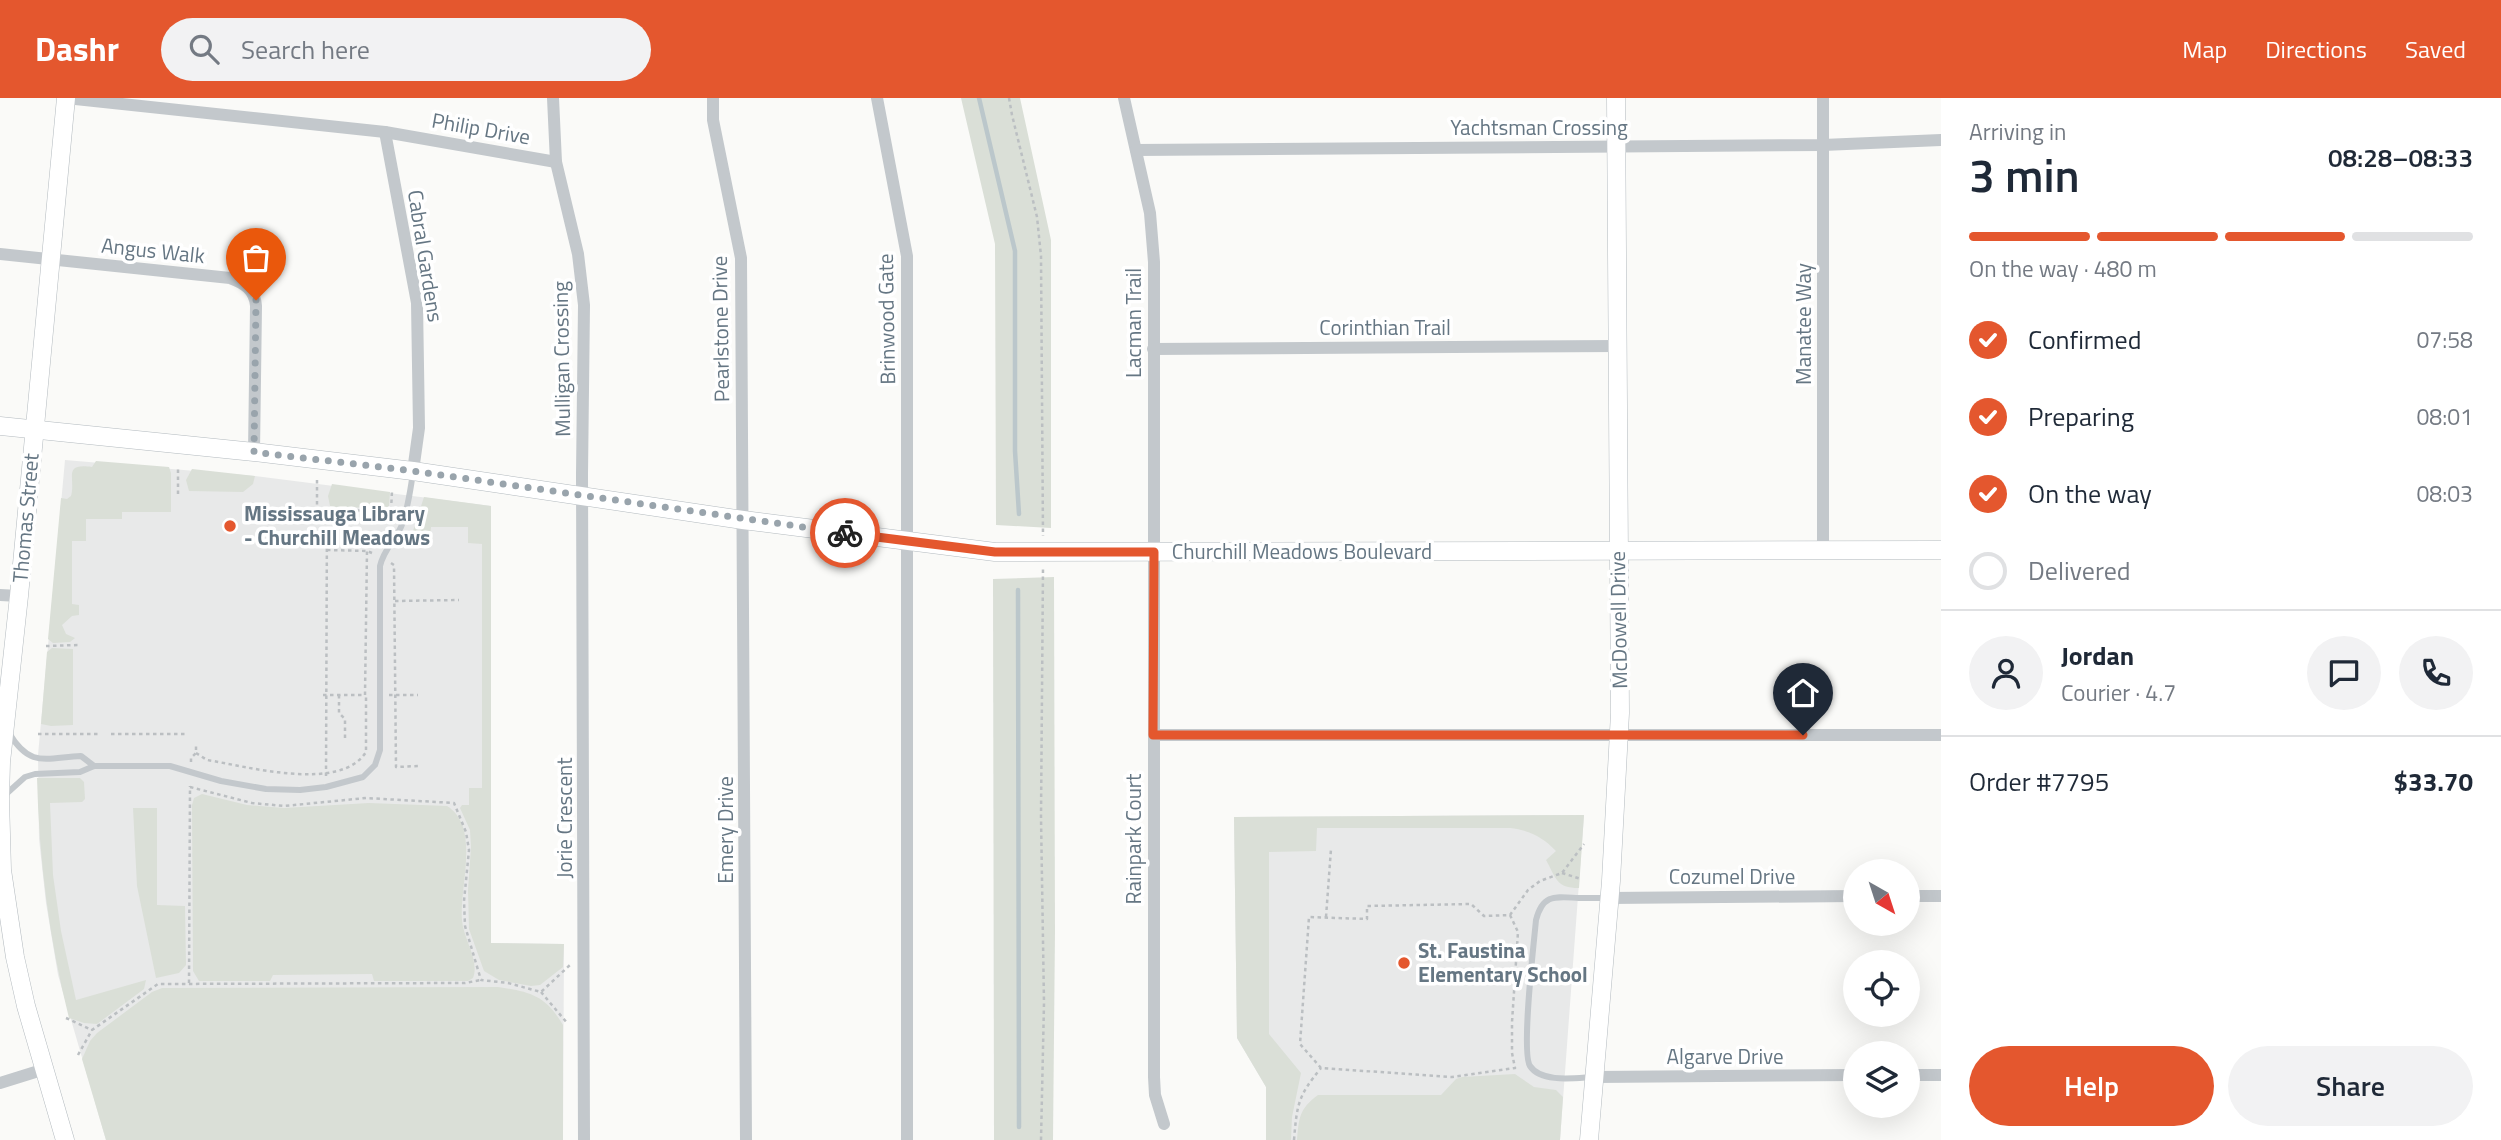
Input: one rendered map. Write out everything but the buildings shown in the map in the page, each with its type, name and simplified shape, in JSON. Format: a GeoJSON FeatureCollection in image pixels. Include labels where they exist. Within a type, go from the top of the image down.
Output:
{"type":"FeatureCollection","features":[{"type":"Feature","properties":{"kind":"street","name":"Philip Drive"},"geometry":{"type":"LineString","coordinates":[[66,98],[385,132],[556,162]]}},
{"type":"Feature","properties":{"kind":"street","name":"Thomas Street"},"geometry":{"type":"LineString","coordinates":[[65,1140],[26,1006],[4,916],[0,762],[19,596],[66,98]]}},
{"type":"Feature","properties":{"kind":"street","name":"Mulligan Crossing"},"geometry":{"type":"LineString","coordinates":[[553,98],[556,162],[578,254],[584,305],[582,497]]}},
{"type":"Feature","properties":{"kind":"street","name":"Pearlstone Drive"},"geometry":{"type":"LineString","coordinates":[[713,98],[713,120],[741,258],[743,520]]}},
{"type":"Feature","properties":{"kind":"street","name":"Brinwood Gate"},"geometry":{"type":"LineString","coordinates":[[877,98],[907,256],[908,541]]}},
{"type":"Feature","properties":{"kind":"street","name":"Lacman Trail"},"geometry":{"type":"LineString","coordinates":[[1124,98],[1153,233],[1154,552]]}},
{"type":"Feature","properties":{"kind":"street","name":"McDowell Drive"},"geometry":{"type":"LineString","coordinates":[[1589,1140],[1596,1077],[1619,736],[1616,98]]}},
{"type":"Feature","properties":{"kind":"street","name":"Manatee Way"},"geometry":{"type":"LineString","coordinates":[[1823,98],[1823,550]]}},
{"type":"Feature","properties":{"kind":"street","name":"Cabral Gardens"},"geometry":{"type":"LineString","coordinates":[[385,132],[417,303],[419,428],[413,471]]}},
{"type":"Feature","properties":{"kind":"street","name":"Yachtsman Crossing"},"geometry":{"type":"LineString","coordinates":[[1136,150],[1823,145],[1941,140]]}},
{"type":"Feature","properties":{"kind":"street","name":"Angus Walk"},"geometry":{"type":"LineString","coordinates":[[0,254],[230,278],[247,286],[253,294],[256,306],[254,452]]}},
{"type":"Feature","properties":{"kind":"street","name":"Corinthian Trail"},"geometry":{"type":"LineString","coordinates":[[1153,349],[1617,346]]}},
{"type":"Feature","properties":{"kind":"street","name":"Churchill Meadows Boulevard"},"geometry":{"type":"LineString","coordinates":[[0,426],[413,471],[743,520],[995,552],[1941,550]]}},
{"type":"Feature","properties":{"kind":"street","name":"Jorie Crescent"},"geometry":{"type":"LineString","coordinates":[[582,497],[584,1140]]}},
{"type":"Feature","properties":{"kind":"street","name":"Emery Drive"},"geometry":{"type":"LineString","coordinates":[[743,520],[747,1140]]}},
{"type":"Feature","properties":{"kind":"street"},"geometry":{"type":"LineString","coordinates":[[907,1140],[908,541]]}},
{"type":"Feature","properties":{"kind":"street","name":"Rainpark Court"},"geometry":{"type":"LineString","coordinates":[[1154,552],[1154,1077],[1155,1095],[1164,1124]]}},
{"type":"Feature","properties":{"kind":"street"},"geometry":{"type":"LineString","coordinates":[[0,595],[19,596]]}},
{"type":"Feature","properties":{"kind":"street"},"geometry":{"type":"LineString","coordinates":[[1153,735],[1941,735]]}},
{"type":"Feature","properties":{"kind":"street","name":"Cozumel Drive"},"geometry":{"type":"LineString","coordinates":[[1609,898],[1843,896]]}},
{"type":"Feature","properties":{"kind":"street"},"geometry":{"type":"LineString","coordinates":[[1920,896],[1941,896]]}},
{"type":"Feature","properties":{"kind":"street"},"geometry":{"type":"LineString","coordinates":[[0,1083],[45,1069]]}},
{"type":"Feature","properties":{"kind":"street","name":"Algarve Drive"},"geometry":{"type":"LineString","coordinates":[[1596,1077],[1843,1075]]}},
{"type":"Feature","properties":{"kind":"street"},"geometry":{"type":"LineString","coordinates":[[1920,1075],[1941,1075]]}},
{"type":"Feature","properties":{"kind":"lane"},"geometry":{"type":"LineString","coordinates":[[0,799],[25,778],[35,774],[80,772],[94,766],[170,766],[221,781],[265,789],[300,790],[326,787],[363,777],[375,765],[380,750],[380,566],[387,547],[401,527],[413,471]]}},
{"type":"Feature","properties":{"kind":"lane"},"geometry":{"type":"LineString","coordinates":[[5,727],[27,756],[81,756],[94,766]]}},
{"type":"Feature","properties":{"kind":"lane"},"geometry":{"type":"LineString","coordinates":[[1596,1077],[1557,1078],[1541,1074],[1530,1066],[1527,1055],[1529,1004],[1539,908],[1547,899],[1557,897],[1609,898]]}},
{"type":"Feature","properties":{"kind":"path"},"geometry":{"type":"LineString","coordinates":[[1009,98],[1037,217],[1041,256],[1043,541]]}},
{"type":"Feature","properties":{"kind":"path"},"geometry":{"type":"LineString","coordinates":[[178,466],[178,494]]}},
{"type":"Feature","properties":{"kind":"path"},"geometry":{"type":"LineString","coordinates":[[317,480],[317,510]]}},
{"type":"Feature","properties":{"kind":"path"},"geometry":{"type":"LineString","coordinates":[[311,510],[391,511],[392,491]]}},
{"type":"Feature","properties":{"kind":"path"},"geometry":{"type":"LineString","coordinates":[[311,499],[317,499]]}},
{"type":"Feature","properties":{"kind":"path"},"geometry":{"type":"LineString","coordinates":[[326,803],[327,510]]}},
{"type":"Feature","properties":{"kind":"path"},"geometry":{"type":"LineString","coordinates":[[195,753],[206,760],[302,776],[352,766],[366,752],[367,551]]}},
{"type":"Feature","properties":{"kind":"path"},"geometry":{"type":"LineString","coordinates":[[1041,1140],[1044,1003],[1041,817],[1043,564]]}},
{"type":"Feature","properties":{"kind":"path"},"geometry":{"type":"LineString","coordinates":[[395,601],[459,600]]}},
{"type":"Feature","properties":{"kind":"path"},"geometry":{"type":"LineString","coordinates":[[46,646],[79,645]]}},
{"type":"Feature","properties":{"kind":"path"},"geometry":{"type":"LineString","coordinates":[[339,695],[339,713],[345,719],[345,740]]}},
{"type":"Feature","properties":{"kind":"path"},"geometry":{"type":"LineString","coordinates":[[38,734],[100,734]]}},
{"type":"Feature","properties":{"kind":"path"},"geometry":{"type":"LineString","coordinates":[[111,734],[184,734]]}},
{"type":"Feature","properties":{"kind":"path"},"geometry":{"type":"LineString","coordinates":[[189,983],[190,772],[191,758],[196,746]]}},
{"type":"Feature","properties":{"kind":"path"},"geometry":{"type":"LineString","coordinates":[[366,798],[454,803],[466,832],[469,850],[464,901],[465,926],[481,980]]}},
{"type":"Feature","properties":{"kind":"path"},"geometry":{"type":"LineString","coordinates":[[1510,915],[1518,932],[1512,1022],[1515,1068],[1452,1077],[1321,1068],[1300,1044],[1309,917],[1367,919],[1367,906],[1471,904],[1484,916],[1510,915],[1534,886],[1562,873],[1584,844]]}},
{"type":"Feature","properties":{"kind":"path"},"geometry":{"type":"LineString","coordinates":[[1326,917],[1331,849]]}},
{"type":"Feature","properties":{"kind":"path"},"geometry":{"type":"LineString","coordinates":[[1562,873],[1581,879]]}},
{"type":"Feature","properties":{"kind":"path"},"geometry":{"type":"LineString","coordinates":[[541,992],[585,951]]}},
{"type":"Feature","properties":{"kind":"path"},"geometry":{"type":"LineString","coordinates":[[78,1055],[92,1030],[158,984],[189,983],[465,983],[481,980],[508,983],[541,992],[584,1043]]}},
{"type":"Feature","properties":{"kind":"path"},"geometry":{"type":"LineString","coordinates":[[66,1018],[92,1030]]}},
{"type":"Feature","properties":{"kind":"path"},"geometry":{"type":"LineString","coordinates":[[1294,1140],[1296,1113],[1303,1090],[1321,1068]]}},
{"type":"Feature","properties":{"kind":"shaded area"},"geometry":{"type":"Polygon","coordinates":[[[961,98],[1020,98],[1051,240],[1051,528],[996,525],[995,244],[961,98]]]}},
{"type":"Feature","properties":{"kind":"shaded area"},"geometry":{"type":"Polygon","coordinates":[[[65,460],[255,476],[491,506],[491,943],[564,944],[563,1140],[106,1140],[58,975],[39,839],[38,755],[65,460]]]}},
{"type":"Feature","properties":{"kind":"shaded area"},"geometry":{"type":"Polygon","coordinates":[[[96,461],[169,467],[171,512],[122,512],[122,519],[86,519],[86,541],[72,541],[72,604],[79,605],[79,615],[72,616],[62,625],[66,634],[75,638],[70,642],[53,643],[48,639],[61,498],[67,499],[71,496],[73,470],[83,466],[92,467],[96,461]]]}},
{"type":"Feature","properties":{"kind":"shaded area"},"geometry":{"type":"Polygon","coordinates":[[[192,469],[255,476],[253,484],[243,492],[189,491],[186,480],[192,469]]]}},
{"type":"Feature","properties":{"kind":"shaded area"},"geometry":{"type":"Polygon","coordinates":[[[332,484],[390,492],[389,506],[330,506],[328,496],[332,484]]]}},
{"type":"Feature","properties":{"kind":"shaded area"},"geometry":{"type":"Polygon","coordinates":[[[424,497],[491,506],[491,943],[564,944],[563,967],[540,985],[499,980],[484,971],[469,929],[470,830],[460,808],[462,805],[469,805],[469,788],[482,788],[482,544],[468,543],[468,527],[431,527],[430,538],[416,538],[413,531],[424,497]]]}},
{"type":"Feature","properties":{"kind":"shaded area"},"geometry":{"type":"Polygon","coordinates":[[[1054,577],[1053,1140],[994,1140],[993,579],[1054,577]]]}},
{"type":"Feature","properties":{"kind":"shaded area"},"geometry":{"type":"Polygon","coordinates":[[[52,648],[73,649],[73,725],[41,724],[47,652],[52,648]]]}},
{"type":"Feature","properties":{"kind":"shaded area"},"geometry":{"type":"Polygon","coordinates":[[[37,778],[80,778],[84,782],[85,799],[82,802],[50,803],[53,875],[61,931],[76,1000],[146,980],[144,989],[97,1024],[69,1018],[46,899],[37,778]]]}},
{"type":"Feature","properties":{"kind":"shaded area"},"geometry":{"type":"Polygon","coordinates":[[[202,794],[247,805],[284,808],[369,803],[447,806],[457,816],[466,843],[462,920],[473,957],[473,978],[468,981],[374,981],[372,974],[273,975],[270,981],[199,981],[193,971],[192,805],[194,798],[202,794]]]}},
{"type":"Feature","properties":{"kind":"shaded area"},"geometry":{"type":"Polygon","coordinates":[[[133,808],[157,808],[157,905],[185,906],[186,965],[179,973],[156,978],[137,886],[133,808]]]}},
{"type":"Feature","properties":{"kind":"shaded area","name":"St. Faustina Elementary School"},"geometry":{"type":"Polygon","coordinates":[[[1584,815],[1560,1140],[1266,1140],[1266,1087],[1237,1038],[1234,817],[1584,815]]]}},
{"type":"Feature","properties":{"kind":"shaded area"},"geometry":{"type":"Polygon","coordinates":[[[1584,815],[1579,888],[1561,884],[1555,877],[1546,860],[1556,851],[1551,846],[1535,835],[1510,828],[1317,828],[1316,851],[1269,852],[1269,1034],[1301,1073],[1292,1117],[1291,1140],[1266,1140],[1266,1087],[1237,1038],[1234,817],[1584,815]]]}},
{"type":"Feature","properties":{"kind":"shaded area"},"geometry":{"type":"Polygon","coordinates":[[[498,987],[528,993],[543,1001],[563,1025],[563,1140],[106,1140],[82,1059],[97,1033],[152,992],[162,988],[498,987]]]}},
{"type":"Feature","properties":{"kind":"shaded area"},"geometry":{"type":"Polygon","coordinates":[[[1515,1074],[1534,1087],[1556,1090],[1563,1097],[1560,1140],[1297,1140],[1301,1114],[1318,1095],[1441,1095],[1456,1079],[1462,1077],[1515,1074]]]}},
{"type":"Feature","properties":{"kind":"waterway"},"geometry":{"type":"LineString","coordinates":[[979,98],[1015,251],[1015,451],[1019,514]]}},
{"type":"Feature","properties":{"kind":"waterway"},"geometry":{"type":"LineString","coordinates":[[1018,590],[1019,1127]]}},
{"type":"Feature","properties":{"kind":"way so far"},"geometry":{"type":"LineString","coordinates":[[256,300],[254,452],[413,471],[845,533]]}},
{"type":"Feature","properties":{"kind":"place","name":"Mississauga Library - Churchill Meadows"},"geometry":{"type":"Point","coordinates":[230,526]}},
{"type":"Feature","properties":{"kind":"place","name":"St. Faustina Elementary School"},"geometry":{"type":"Point","coordinates":[1404,963]}},
{"type":"Feature","properties":{"kind":"route"},"geometry":{"type":"LineString","coordinates":[[845,533],[995,552],[1154,552],[1153,735],[1803,735]]}}]}
